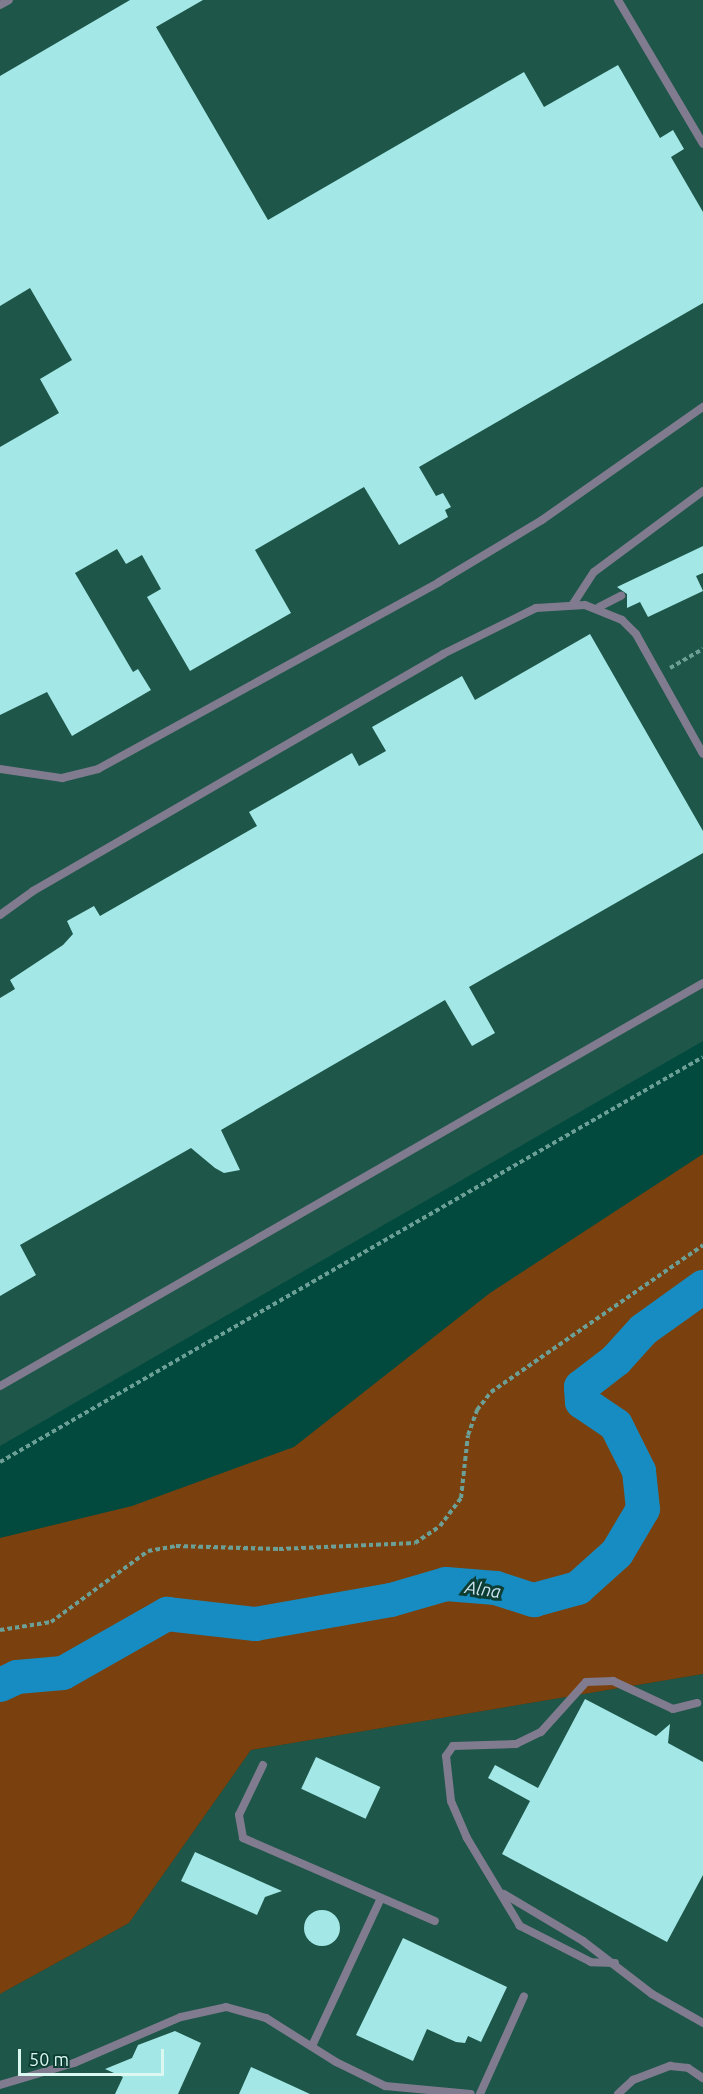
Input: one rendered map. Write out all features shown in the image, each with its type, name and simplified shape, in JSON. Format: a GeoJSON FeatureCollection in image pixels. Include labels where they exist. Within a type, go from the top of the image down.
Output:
{"type":"FeatureCollection","features":[{"type":"Feature","properties":{"kind":"lane"},"geometry":{"type":"LineString","coordinates":[[0,5],[9,0]]}},
{"type":"Feature","properties":{"kind":"lane"},"geometry":{"type":"LineString","coordinates":[[618,0],[703,144]]}},
{"type":"Feature","properties":{"kind":"lane"},"geometry":{"type":"LineString","coordinates":[[0,769],[62,778],[98,769],[439,582],[542,519],[703,407]]}},
{"type":"Feature","properties":{"kind":"lane"},"geometry":{"type":"LineString","coordinates":[[573,604],[594,572],[703,491]]}},
{"type":"Feature","properties":{"kind":"lane"},"geometry":{"type":"LineString","coordinates":[[599,607],[621,596]]}},
{"type":"Feature","properties":{"kind":"lane"},"geometry":{"type":"LineString","coordinates":[[0,915],[33,891],[453,649],[512,617],[536,608],[573,604],[599,607],[636,634],[703,754]]}},
{"type":"Feature","properties":{"kind":"lane"},"geometry":{"type":"LineString","coordinates":[[0,1386],[703,983]]}},
{"type":"Feature","properties":{"kind":"lane"},"geometry":{"type":"LineString","coordinates":[[615,1963],[591,1962],[520,1926],[503,1894],[480,1862],[452,1801],[446,1756],[453,1746],[516,1744],[541,1732],[586,1682],[613,1681],[673,1709],[697,1703]]}},
{"type":"Feature","properties":{"kind":"lane"},"geometry":{"type":"LineString","coordinates":[[263,1765],[239,1815],[243,1838],[435,1921]]}},
{"type":"Feature","properties":{"kind":"lane"},"geometry":{"type":"LineString","coordinates":[[503,1894],[615,1963],[652,1994],[703,2023]]}},
{"type":"Feature","properties":{"kind":"lane"},"geometry":{"type":"LineString","coordinates":[[312,2046],[381,1898]]}},
{"type":"Feature","properties":{"kind":"lane"},"geometry":{"type":"LineString","coordinates":[[480,2094],[524,1996]]}},
{"type":"Feature","properties":{"kind":"lane"},"geometry":{"type":"LineString","coordinates":[[0,2085],[74,2063],[206,2008],[244,2010],[385,2086],[471,2094]]}},
{"type":"Feature","properties":{"kind":"lane"},"geometry":{"type":"LineString","coordinates":[[618,2094],[633,2080],[670,2066],[688,2068],[703,2078]]}},
{"type":"Feature","properties":{"kind":"path"},"geometry":{"type":"LineString","coordinates":[[657,675],[703,649]]}},
{"type":"Feature","properties":{"kind":"path"},"geometry":{"type":"LineString","coordinates":[[0,1462],[703,1057]]}},
{"type":"Feature","properties":{"kind":"path"},"geometry":{"type":"LineString","coordinates":[[0,1630],[51,1622],[148,1551],[176,1546],[279,1549],[306,1544],[415,1544],[440,1526],[461,1498],[468,1435],[477,1410],[491,1392],[703,1245]]}},
{"type":"Feature","properties":{"kind":"shaded area"},"geometry":{"type":"Polygon","coordinates":[[[0,0],[703,0],[703,1041],[0,1446],[0,0]]]}},
{"type":"Feature","properties":{"kind":"shaded area"},"geometry":{"type":"Polygon","coordinates":[[[703,1154],[703,1674],[251,1750],[129,1923],[0,1994],[0,1538],[132,1506],[294,1447],[490,1293],[703,1154]]]}},
{"type":"Feature","properties":{"kind":"shaded area"},"geometry":{"type":"Polygon","coordinates":[[[703,1674],[703,2094],[0,2094],[0,1994],[129,1923],[251,1750],[703,1674]]]}},
{"type":"Feature","properties":{"kind":"building"},"geometry":{"type":"Polygon","coordinates":[[[130,0],[203,0],[156,27],[268,220],[524,72],[544,107],[618,65],[660,138],[673,130],[684,149],[671,157],[703,212],[703,303],[419,467],[436,496],[443,493],[451,507],[445,510],[448,517],[399,545],[364,487],[255,550],[291,613],[190,671],[147,597],[161,589],[142,555],[126,564],[117,549],[75,573],[133,672],[138,669],[151,690],[72,736],[47,692],[0,715],[0,447],[59,413],[40,379],[72,360],[30,288],[0,306],[0,76],[130,0]]]}},
{"type":"Feature","properties":{"kind":"building"},"geometry":{"type":"Polygon","coordinates":[[[703,546],[703,573],[696,576],[703,591],[648,617],[640,602],[627,608],[627,594],[617,587],[703,546]]]}},
{"type":"Feature","properties":{"kind":"building"},"geometry":{"type":"Polygon","coordinates":[[[590,634],[703,831],[703,853],[469,987],[495,1033],[472,1046],[445,1000],[221,1130],[240,1170],[224,1173],[191,1148],[20,1245],[36,1275],[0,1296],[0,998],[15,989],[10,980],[63,945],[73,934],[67,921],[94,906],[100,916],[257,826],[249,812],[352,753],[359,766],[386,751],[372,727],[462,676],[475,700],[590,634]]]}},
{"type":"Feature","properties":{"kind":"building"},"geometry":{"type":"Polygon","coordinates":[[[585,1699],[656,1736],[670,1724],[668,1743],[703,1762],[703,1875],[667,1942],[502,1854],[530,1801],[488,1778],[495,1765],[538,1788],[585,1699]]]}},
{"type":"Feature","properties":{"kind":"building"},"geometry":{"type":"Polygon","coordinates":[[[316,1757],[380,1787],[366,1819],[301,1789],[316,1757]]]}},
{"type":"Feature","properties":{"kind":"building"},"geometry":{"type":"Polygon","coordinates":[[[195,1852],[282,1891],[265,1897],[257,1915],[181,1881],[195,1852]]]}},
{"type":"Feature","properties":{"kind":"building"},"geometry":{"type":"Polygon","coordinates":[[[322,1910],[335,1915],[340,1928],[335,1941],[322,1946],[309,1941],[304,1928],[309,1915],[322,1910]]]}},
{"type":"Feature","properties":{"kind":"building"},"geometry":{"type":"Polygon","coordinates":[[[403,1938],[507,1987],[481,2042],[468,2036],[465,2043],[456,2042],[427,2029],[413,2061],[356,2035],[403,1938]]]}},
{"type":"Feature","properties":{"kind":"building"},"geometry":{"type":"Polygon","coordinates":[[[175,2031],[201,2043],[178,2094],[115,2094],[123,2077],[105,2069],[132,2058],[138,2045],[175,2031]]]}},
{"type":"Feature","properties":{"kind":"building"},"geometry":{"type":"Polygon","coordinates":[[[251,2067],[310,2094],[239,2094],[251,2067]]]}},
{"type":"Feature","properties":{"kind":"waterway","name":"Alna"},"geometry":{"type":"LineString","coordinates":[[0,1685],[17,1677],[63,1673],[167,1614],[255,1624],[391,1600],[446,1584],[496,1588],[534,1600],[578,1588],[617,1553],[643,1509],[639,1471],[616,1425],[582,1402],[581,1387],[616,1360],[643,1330],[703,1287]]}}]}
